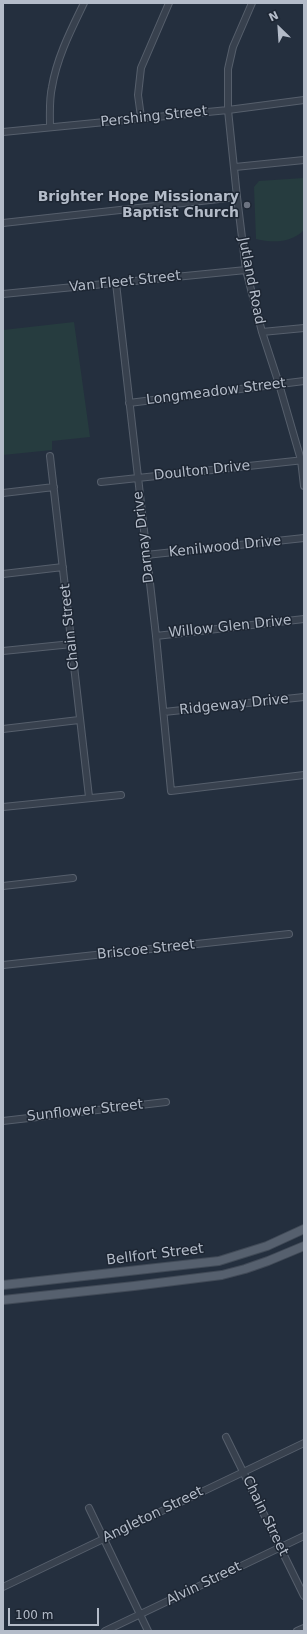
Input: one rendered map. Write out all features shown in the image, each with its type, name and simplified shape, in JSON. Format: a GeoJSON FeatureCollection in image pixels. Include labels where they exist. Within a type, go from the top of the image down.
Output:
{"type":"FeatureCollection","features":[{"type":"Feature","properties":{"kind":"main road","name":"Bellfort Street"},"geometry":{"type":"LineString","coordinates":[[3,1286],[219,1260],[266,1246],[304,1229]]}},
{"type":"Feature","properties":{"kind":"main road"},"geometry":{"type":"LineString","coordinates":[[290,1236],[301,1247]]}},
{"type":"Feature","properties":{"kind":"main road","name":"Bellfort Street"},"geometry":{"type":"LineString","coordinates":[[3,1300],[222,1275],[253,1266],[301,1247]]}},
{"type":"Feature","properties":{"kind":"main road"},"geometry":{"type":"LineString","coordinates":[[219,1260],[222,1275]]}},
{"type":"Feature","properties":{"kind":"main road"},"geometry":{"type":"LineString","coordinates":[[133,1271],[134,1286]]}},
{"type":"Feature","properties":{"kind":"main road"},"geometry":{"type":"LineString","coordinates":[[46,1281],[48,1295]]}},
{"type":"Feature","properties":{"kind":"street"},"geometry":{"type":"LineString","coordinates":[[50,127],[50,101],[60,54],[84,3]]}},
{"type":"Feature","properties":{"kind":"street"},"geometry":{"type":"LineString","coordinates":[[141,117],[138,95],[141,68],[169,3]]}},
{"type":"Feature","properties":{"kind":"street","name":"Jutland Road"},"geometry":{"type":"LineString","coordinates":[[252,3],[229,57],[228,69],[228,110],[237,197],[246,270],[262,332],[302,460],[304,486]]}},
{"type":"Feature","properties":{"kind":"street","name":"Pershing Street"},"geometry":{"type":"LineString","coordinates":[[3,132],[141,117],[228,110],[304,100]]}},
{"type":"Feature","properties":{"kind":"street"},"geometry":{"type":"LineString","coordinates":[[234,167],[304,160]]}},
{"type":"Feature","properties":{"kind":"street"},"geometry":{"type":"LineString","coordinates":[[3,223],[237,197]]}},
{"type":"Feature","properties":{"kind":"street","name":"Van Fleet Street"},"geometry":{"type":"LineString","coordinates":[[3,294],[246,270]]}},
{"type":"Feature","properties":{"kind":"street","name":"Darnay Drive"},"geometry":{"type":"LineString","coordinates":[[116,283],[156,636],[171,791],[304,775]]}},
{"type":"Feature","properties":{"kind":"street"},"geometry":{"type":"LineString","coordinates":[[262,332],[304,328]]}},
{"type":"Feature","properties":{"kind":"street","name":"Longmeadow Street"},"geometry":{"type":"LineString","coordinates":[[129,403],[304,381]]}},
{"type":"Feature","properties":{"kind":"street","name":"Chain Street"},"geometry":{"type":"LineString","coordinates":[[50,456],[89,797]]}},
{"type":"Feature","properties":{"kind":"street","name":"Doulton Drive"},"geometry":{"type":"LineString","coordinates":[[101,482],[302,460]]}},
{"type":"Feature","properties":{"kind":"street"},"geometry":{"type":"LineString","coordinates":[[3,493],[54,487]]}},
{"type":"Feature","properties":{"kind":"street","name":"Kenilwood Drive"},"geometry":{"type":"LineString","coordinates":[[146,555],[304,538]]}},
{"type":"Feature","properties":{"kind":"street"},"geometry":{"type":"LineString","coordinates":[[3,574],[63,567]]}},
{"type":"Feature","properties":{"kind":"street","name":"Willow Glen Drive"},"geometry":{"type":"LineString","coordinates":[[156,636],[304,619]]}},
{"type":"Feature","properties":{"kind":"street"},"geometry":{"type":"LineString","coordinates":[[3,651],[72,644]]}},
{"type":"Feature","properties":{"kind":"street","name":"Ridgeway Drive"},"geometry":{"type":"LineString","coordinates":[[164,712],[304,697]]}},
{"type":"Feature","properties":{"kind":"street"},"geometry":{"type":"LineString","coordinates":[[3,729],[79,720]]}},
{"type":"Feature","properties":{"kind":"street"},"geometry":{"type":"LineString","coordinates":[[3,807],[89,797],[121,795]]}},
{"type":"Feature","properties":{"kind":"street"},"geometry":{"type":"LineString","coordinates":[[3,886],[72,878]]}},
{"type":"Feature","properties":{"kind":"street","name":"Briscoe Street"},"geometry":{"type":"LineString","coordinates":[[3,965],[289,934]]}},
{"type":"Feature","properties":{"kind":"street","name":"Sunflower Street"},"geometry":{"type":"LineString","coordinates":[[3,1121],[166,1102]]}},
{"type":"Feature","properties":{"kind":"street","name":"Chain Street"},"geometry":{"type":"LineString","coordinates":[[226,1437],[304,1596]]}},
{"type":"Feature","properties":{"kind":"street","name":"Angleton Street"},"geometry":{"type":"LineString","coordinates":[[3,1587],[304,1443]]}},
{"type":"Feature","properties":{"kind":"street"},"geometry":{"type":"LineString","coordinates":[[89,1508],[148,1631]]}},
{"type":"Feature","properties":{"kind":"street","name":"Alvin Street"},"geometry":{"type":"LineString","coordinates":[[105,1631],[304,1536]]}},
{"type":"Feature","properties":{"kind":"street"},"geometry":{"type":"LineString","coordinates":[[297,1631],[304,1628]]}},
{"type":"Feature","properties":{"kind":"green space"},"geometry":{"type":"Polygon","coordinates":[[[304,178],[304,230],[288,240],[269,241],[256,239],[254,187],[259,181],[304,178]]]}},
{"type":"Feature","properties":{"kind":"green space"},"geometry":{"type":"Polygon","coordinates":[[[74,322],[90,437],[52,441],[52,450],[3,455],[3,330],[74,322]]]}},
{"type":"Feature","properties":{"kind":"place","name":"Brighter Hope Missionary Baptist Church"},"geometry":{"type":"Point","coordinates":[247,205]}}]}
